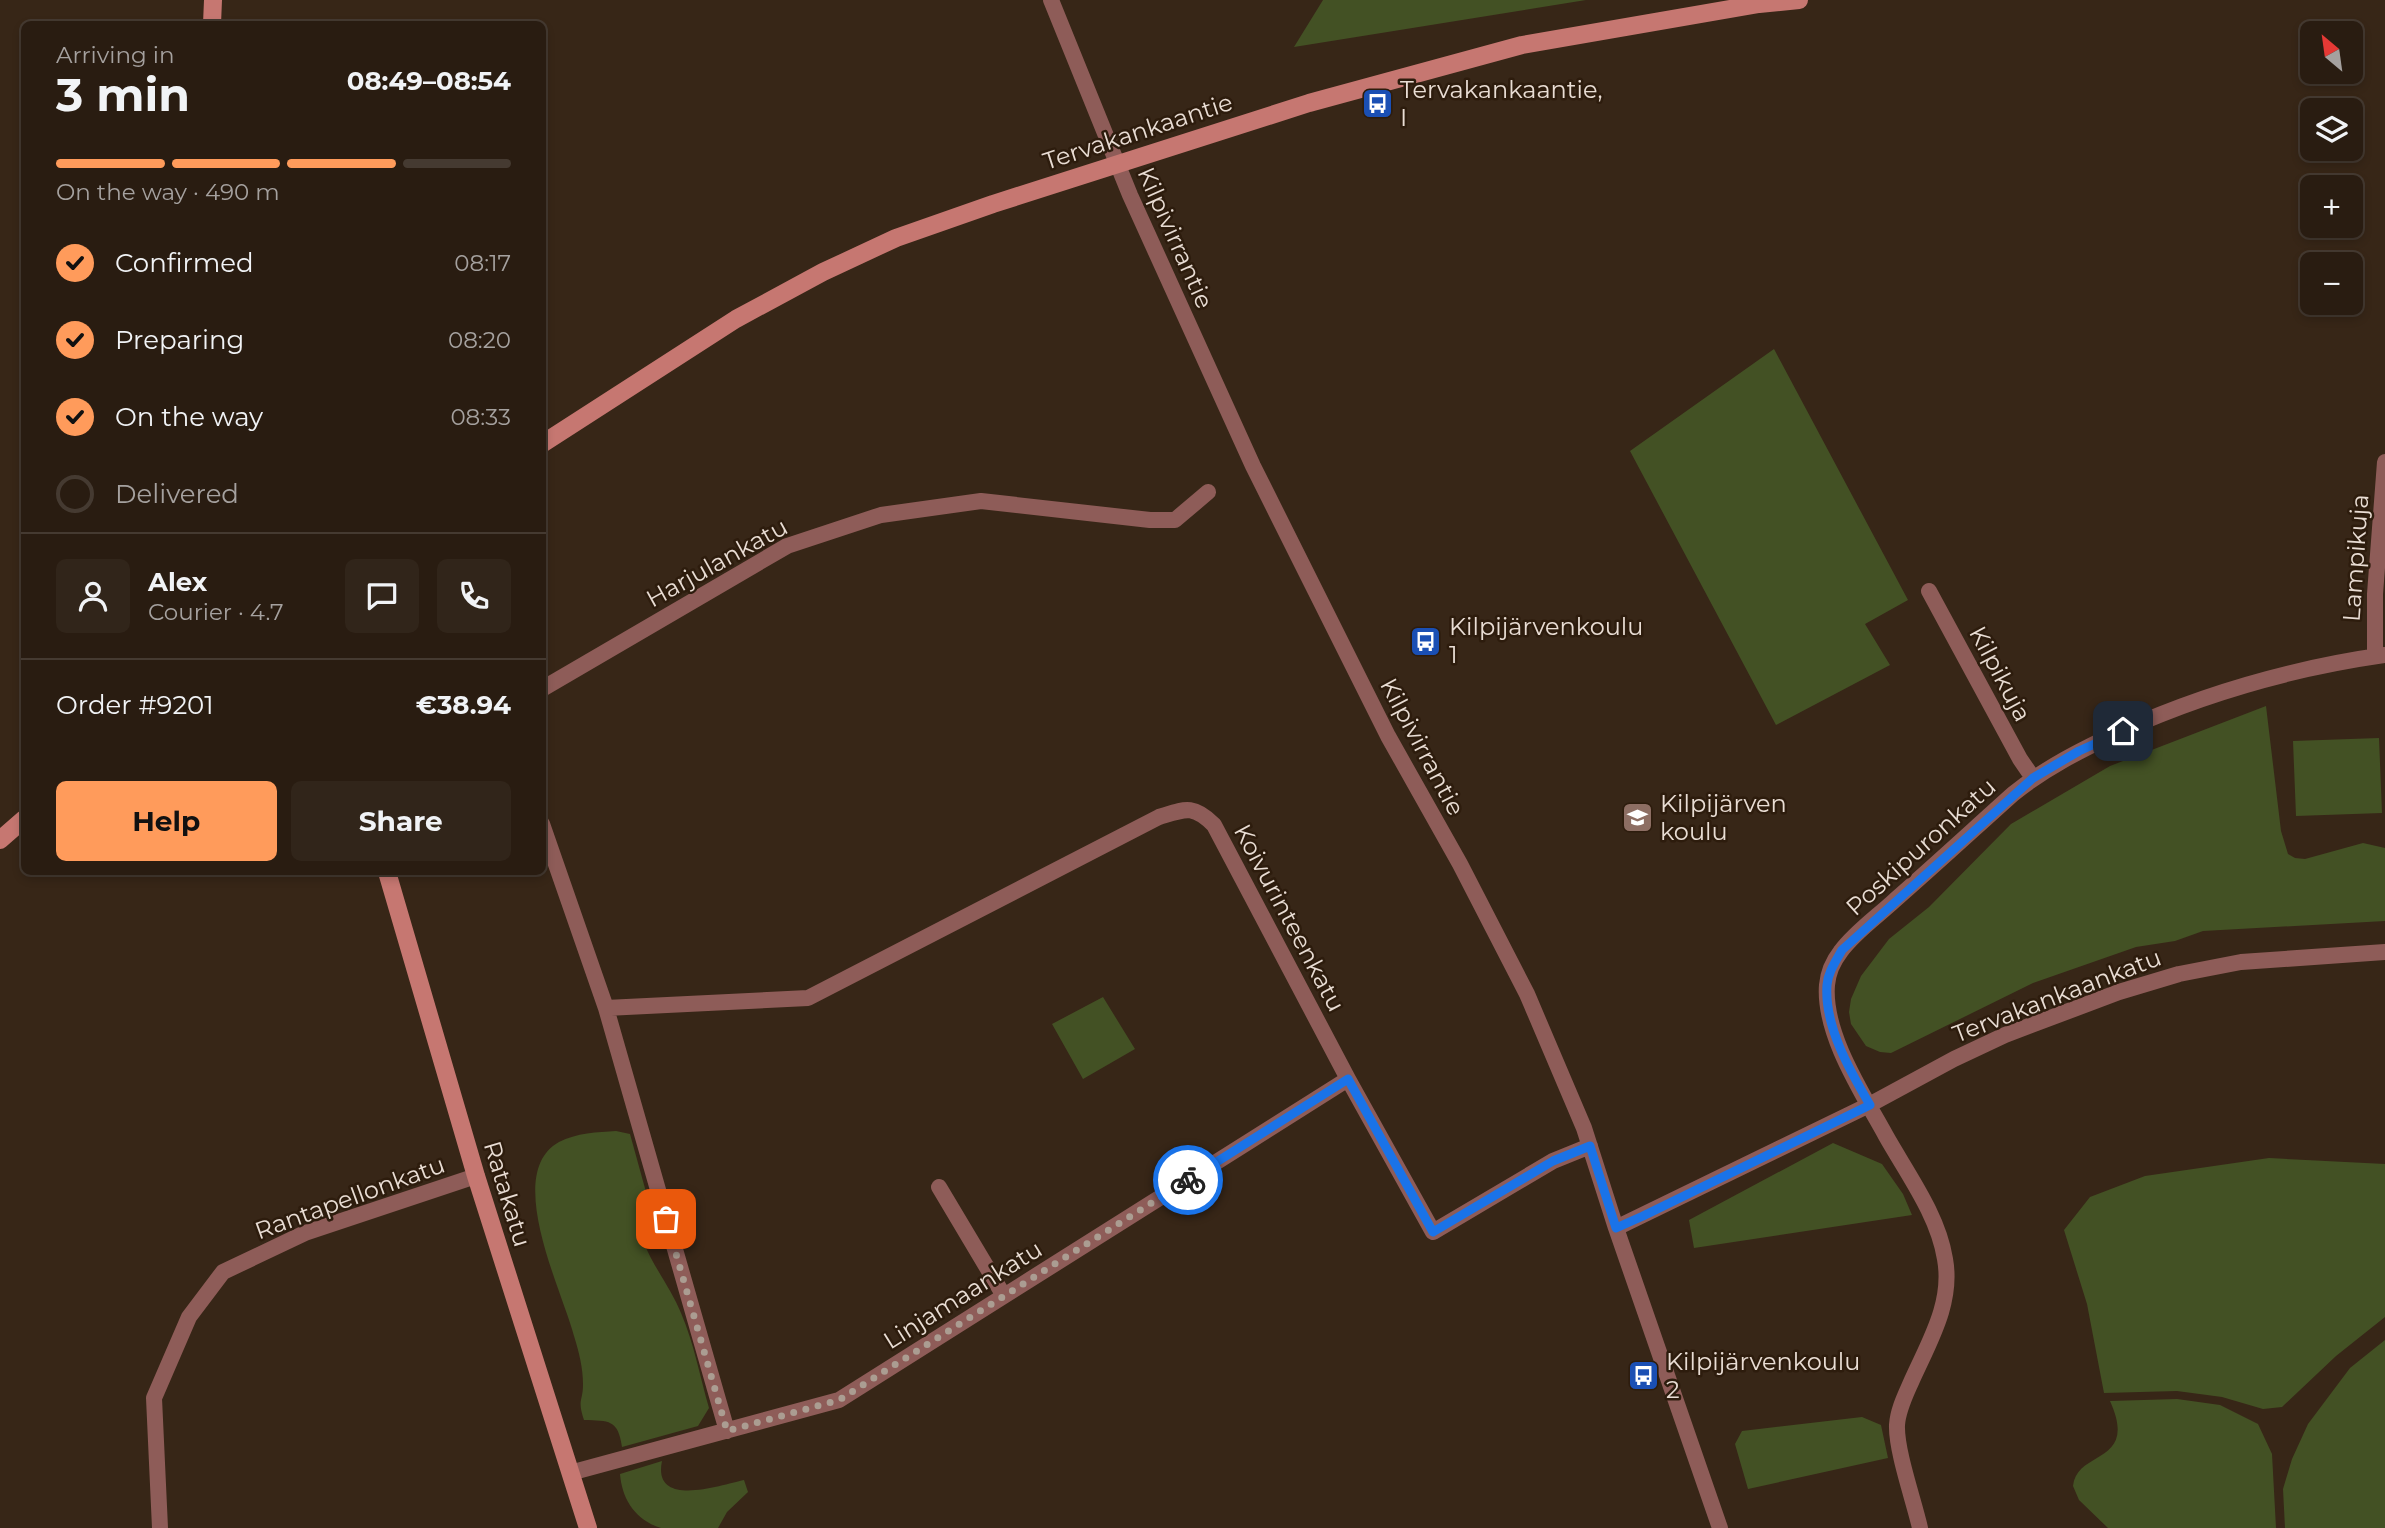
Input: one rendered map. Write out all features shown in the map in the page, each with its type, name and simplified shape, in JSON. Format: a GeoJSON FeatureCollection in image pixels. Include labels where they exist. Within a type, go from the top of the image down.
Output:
{"type":"FeatureCollection","features":[{"type":"Feature","properties":{"kind":"street"},"geometry":{"type":"LineString","coordinates":[[212,21],[213,0]]}},
{"type":"Feature","properties":{"kind":"street","name":"Kilpivirrantie"},"geometry":{"type":"LineString","coordinates":[[1051,0],[1118,165],[1253,466],[1388,736],[1460,864],[1527,994],[1590,1146],[1720,1528]]}},
{"type":"Feature","properties":{"kind":"street","name":"Tervakankaantie"},"geometry":{"type":"LineString","coordinates":[[546,441],[736,320],[823,272],[896,237],[1309,103],[1522,45],[1759,4],[1799,0]]}},
{"type":"Feature","properties":{"kind":"street","name":"Lampikuja"},"geometry":{"type":"LineString","coordinates":[[2380,656],[2375,594],[2385,462]]}},
{"type":"Feature","properties":{"kind":"street","name":"Harjulankatu"},"geometry":{"type":"LineString","coordinates":[[546,687],[787,546],[881,515],[981,501],[1150,520],[1175,520],[1208,492]]}},
{"type":"Feature","properties":{"kind":"street","name":"Kilpikuja"},"geometry":{"type":"LineString","coordinates":[[1929,591],[2020,759],[2033,778]]}},
{"type":"Feature","properties":{"kind":"street","name":"Poskipuronkatu"},"geometry":{"type":"LineString","coordinates":[[1920,1528],[1897,1424],[1902,1402],[1939,1319],[1947,1290],[1945,1259],[1934,1222],[1841,1048],[1831,1023],[1827,986],[1830,972],[1842,950],[1870,922],[2033,778],[2090,746],[2210,696],[2249,684],[2380,656]]}},
{"type":"Feature","properties":{"kind":"street","name":"Koivurinteenkatu"},"geometry":{"type":"LineString","coordinates":[[606,1008],[808,998],[1159,817],[1183,810],[1202,813],[1214,825],[1348,1079],[1433,1232],[1553,1161],[1590,1146]]}},
{"type":"Feature","properties":{"kind":"street"},"geometry":{"type":"LineString","coordinates":[[0,840],[21,822]]}},
{"type":"Feature","properties":{"kind":"street"},"geometry":{"type":"LineString","coordinates":[[546,836],[606,1008],[727,1431]]}},
{"type":"Feature","properties":{"kind":"street","name":"Ratakatu"},"geometry":{"type":"LineString","coordinates":[[388,875],[476,1176],[588,1528]]}},
{"type":"Feature","properties":{"kind":"street","name":"Tervakankaankatu"},"geometry":{"type":"LineString","coordinates":[[1616,1228],[1870,1105],[1954,1059],[2005,1035],[2119,992],[2179,974],[2241,962],[2385,952]]}},
{"type":"Feature","properties":{"kind":"street","name":"Linjamaankatu"},"geometry":{"type":"LineString","coordinates":[[570,1473],[839,1400],[1348,1079]]}},
{"type":"Feature","properties":{"kind":"street","name":"Rantapellonkatu"},"geometry":{"type":"LineString","coordinates":[[160,1528],[154,1398],[188,1317],[223,1272],[305,1233],[476,1176]]}},
{"type":"Feature","properties":{"kind":"street"},"geometry":{"type":"LineString","coordinates":[[939,1187],[1004,1296]]}},
{"type":"Feature","properties":{"kind":"green space"},"geometry":{"type":"Polygon","coordinates":[[[1323,0],[1586,0],[1294,47],[1323,0]]]}},
{"type":"Feature","properties":{"kind":"green space"},"geometry":{"type":"Polygon","coordinates":[[[1774,349],[1908,600],[1865,624],[1890,665],[1776,725],[1630,451],[1774,349]]]}},
{"type":"Feature","properties":{"kind":"green space"},"geometry":{"type":"Polygon","coordinates":[[[2266,706],[2281,831],[2288,854],[2305,859],[2363,843],[2385,848],[2385,921],[2203,931],[2175,941],[2136,947],[2033,983],[1891,1053],[1866,1046],[1851,1024],[1849,1012],[1851,999],[1861,976],[1889,939],[1929,907],[2011,824],[2110,766],[2266,706]]]}},
{"type":"Feature","properties":{"kind":"green space"},"geometry":{"type":"Polygon","coordinates":[[[2379,738],[2382,813],[2296,816],[2293,741],[2379,738]]]}},
{"type":"Feature","properties":{"kind":"green space"},"geometry":{"type":"Polygon","coordinates":[[[1103,997],[1135,1049],[1083,1079],[1052,1024],[1103,997]]]}},
{"type":"Feature","properties":{"kind":"green space"},"geometry":{"type":"Polygon","coordinates":[[[616,1131],[630,1134],[646,1192],[637,1203],[640,1233],[686,1324],[709,1408],[698,1426],[622,1447],[618,1431],[611,1423],[584,1420],[581,1408],[583,1378],[579,1354],[549,1263],[536,1205],[536,1179],[543,1157],[559,1142],[580,1135],[616,1131]]]}},
{"type":"Feature","properties":{"kind":"green space"},"geometry":{"type":"Polygon","coordinates":[[[1833,1143],[1882,1164],[1903,1194],[1912,1215],[1694,1248],[1689,1220],[1833,1143]]]}},
{"type":"Feature","properties":{"kind":"green space"},"geometry":{"type":"Polygon","coordinates":[[[2269,1158],[2385,1164],[2385,1317],[2336,1356],[2282,1407],[2263,1409],[2222,1397],[2177,1391],[2104,1393],[2087,1304],[2064,1230],[2090,1197],[2145,1176],[2269,1158]]]}},
{"type":"Feature","properties":{"kind":"green space"},"geometry":{"type":"Polygon","coordinates":[[[2385,1340],[2385,1528],[2285,1528],[2283,1489],[2292,1459],[2308,1424],[2350,1368],[2385,1340]]]}},
{"type":"Feature","properties":{"kind":"green space"},"geometry":{"type":"Polygon","coordinates":[[[2177,1399],[2220,1405],[2258,1424],[2272,1454],[2276,1528],[2108,1528],[2079,1500],[2073,1486],[2077,1474],[2104,1454],[2117,1436],[2117,1422],[2110,1401],[2177,1399]]]}},
{"type":"Feature","properties":{"kind":"green space"},"geometry":{"type":"Polygon","coordinates":[[[1862,1417],[1881,1425],[1888,1458],[1748,1489],[1735,1444],[1742,1431],[1862,1417]]]}},
{"type":"Feature","properties":{"kind":"green space"},"geometry":{"type":"Polygon","coordinates":[[[662,1461],[662,1476],[667,1485],[677,1489],[705,1489],[744,1480],[748,1492],[727,1512],[718,1528],[661,1528],[637,1514],[627,1500],[620,1474],[662,1461]]]}},
{"type":"Feature","properties":{"kind":"way so far"},"geometry":{"type":"LineString","coordinates":[[666,1219],[727,1431],[839,1400],[1188,1180]]}},
{"type":"Feature","properties":{"kind":"place","name":"Tervakankaantie, I"},"geometry":{"type":"Point","coordinates":[1377,104]}},
{"type":"Feature","properties":{"kind":"place","name":"Kilpijärvenkoulu 1"},"geometry":{"type":"Point","coordinates":[1426,641]}},
{"type":"Feature","properties":{"kind":"place","name":"Kilpijärven koulu"},"geometry":{"type":"Point","coordinates":[1637,818]}},
{"type":"Feature","properties":{"kind":"place","name":"Kilpijärvenkoulu 2"},"geometry":{"type":"Point","coordinates":[1643,1376]}},
{"type":"Feature","properties":{"kind":"route"},"geometry":{"type":"LineString","coordinates":[[1188,1180],[1348,1079],[1433,1232],[1553,1161],[1590,1146],[1616,1228],[1643,1216],[1870,1105],[1861,1091],[1831,1023],[1827,986],[1830,972],[1842,950],[2033,778],[2079,751],[2123,731]]}}]}
